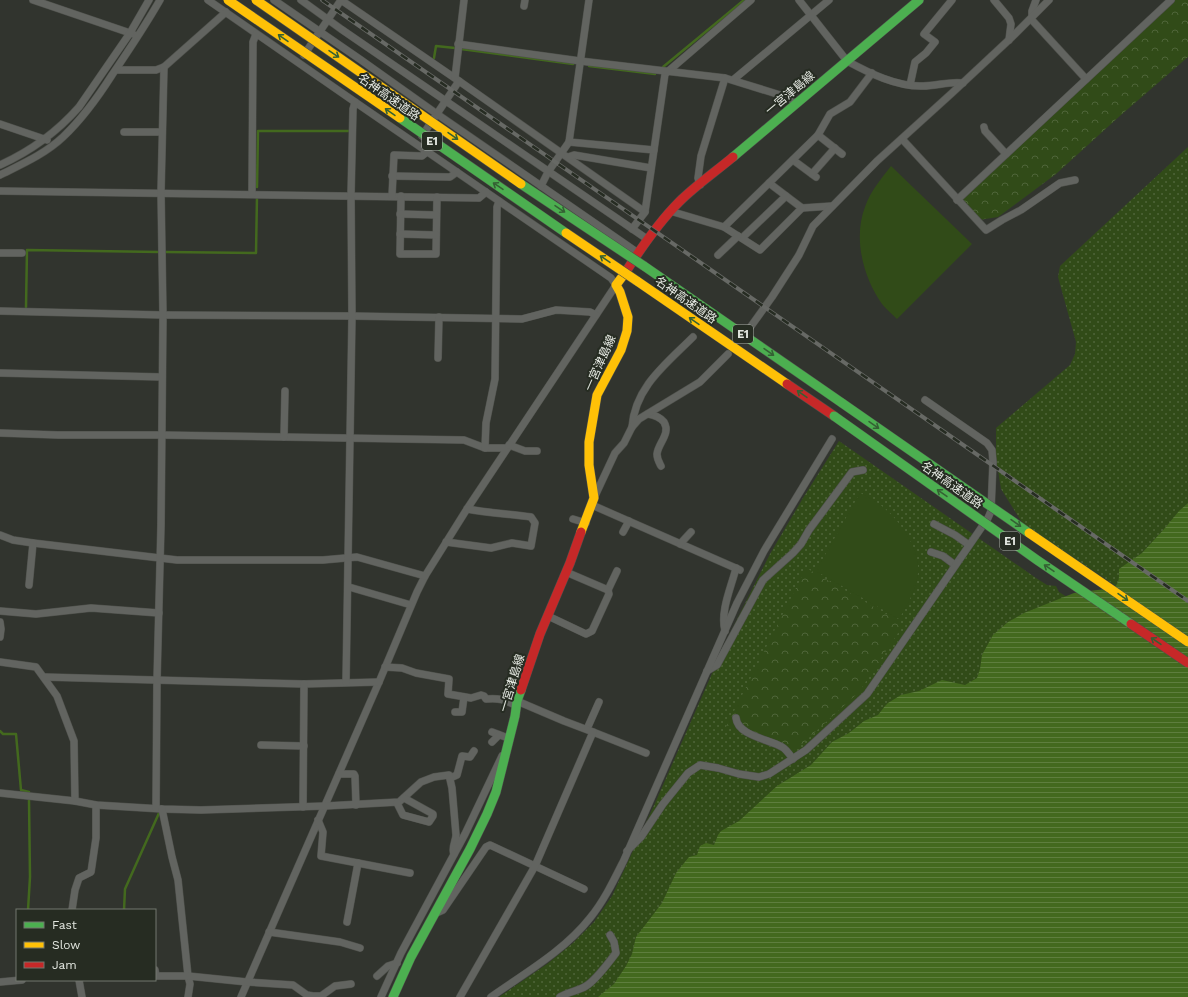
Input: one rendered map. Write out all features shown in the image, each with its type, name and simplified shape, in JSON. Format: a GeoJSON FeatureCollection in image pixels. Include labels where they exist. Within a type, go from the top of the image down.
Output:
{"type":"FeatureCollection","features":[{"type":"Feature","properties":{"kind":"main road","name":"名神高速道路"},"geometry":{"type":"LineString","coordinates":[[228,0],[834,416],[1037,560],[1188,663]]}},
{"type":"Feature","properties":{"kind":"main road","name":"名神高速道路"},"geometry":{"type":"LineString","coordinates":[[256,0],[1188,642]]}},
{"type":"Feature","properties":{"kind":"main road","name":"一宮津島線"},"geometry":{"type":"LineString","coordinates":[[393,997],[411,957],[487,814],[496,792],[506,748],[500,735],[516,703],[540,634],[586,523],[593,502],[589,442],[592,419],[597,395],[621,350],[627,331],[628,316],[620,292],[616,285],[647,240],[670,211],[919,0]]}},
{"type":"Feature","properties":{"kind":"street"},"geometry":{"type":"LineString","coordinates":[[33,0],[138,36]]}},
{"type":"Feature","properties":{"kind":"street"},"geometry":{"type":"LineString","coordinates":[[0,164],[46,139],[62,126],[79,107],[130,33],[149,0]]}},
{"type":"Feature","properties":{"kind":"street"},"geometry":{"type":"LineString","coordinates":[[0,175],[28,161],[62,138],[83,115],[116,70],[160,0]]}},
{"type":"Feature","properties":{"kind":"street"},"geometry":{"type":"LineString","coordinates":[[208,0],[611,278],[616,285],[508,446],[425,576],[411,605],[379,682],[241,997]]}},
{"type":"Feature","properties":{"kind":"street"},"geometry":{"type":"LineString","coordinates":[[243,24],[260,0]]}},
{"type":"Feature","properties":{"kind":"street"},"geometry":{"type":"LineString","coordinates":[[274,0],[638,253]]}},
{"type":"Feature","properties":{"kind":"street"},"geometry":{"type":"LineString","coordinates":[[301,0],[647,240]]}},
{"type":"Feature","properties":{"kind":"street"},"geometry":{"type":"LineString","coordinates":[[298,63],[341,0],[645,212]]}},
{"type":"Feature","properties":{"kind":"street"},"geometry":{"type":"LineString","coordinates":[[416,144],[446,101],[457,80],[458,44],[464,0]]}},
{"type":"Feature","properties":{"kind":"street"},"geometry":{"type":"LineString","coordinates":[[541,186],[548,172],[565,155],[569,142],[589,0]]}},
{"type":"Feature","properties":{"kind":"street"},"geometry":{"type":"LineString","coordinates":[[632,229],[645,212],[665,74],[751,0]]}},
{"type":"Feature","properties":{"kind":"street"},"geometry":{"type":"LineString","coordinates":[[799,0],[847,61],[872,73],[910,85],[924,86],[952,82],[963,83]]}},
{"type":"Feature","properties":{"kind":"street"},"geometry":{"type":"LineString","coordinates":[[733,80],[829,0]]}},
{"type":"Feature","properties":{"kind":"street"},"geometry":{"type":"LineString","coordinates":[[910,85],[915,62],[926,53],[935,42],[924,34],[952,0]]}},
{"type":"Feature","properties":{"kind":"street"},"geometry":{"type":"LineString","coordinates":[[994,0],[1009,18],[1011,24],[1009,40]]}},
{"type":"Feature","properties":{"kind":"street"},"geometry":{"type":"LineString","coordinates":[[1031,18],[1036,0]]}},
{"type":"Feature","properties":{"kind":"street"},"geometry":{"type":"LineString","coordinates":[[748,329],[772,297],[799,255],[813,226],[877,161],[1009,40],[1049,0]]}},
{"type":"Feature","properties":{"kind":"street"},"geometry":{"type":"LineString","coordinates":[[957,200],[1171,0]]}},
{"type":"Feature","properties":{"kind":"street"},"geometry":{"type":"LineString","coordinates":[[116,70],[156,70],[164,67],[226,12]]}},
{"type":"Feature","properties":{"kind":"street"},"geometry":{"type":"LineString","coordinates":[[1031,18],[1086,79]]}},
{"type":"Feature","properties":{"kind":"street"},"geometry":{"type":"LineString","coordinates":[[252,194],[253,42],[256,34]]}},
{"type":"Feature","properties":{"kind":"street"},"geometry":{"type":"LineString","coordinates":[[458,44],[580,61],[725,78],[790,98],[796,104]]}},
{"type":"Feature","properties":{"kind":"street"},"geometry":{"type":"LineString","coordinates":[[164,67],[161,192],[163,315],[158,680],[159,809],[178,880],[190,984],[188,997]]}},
{"type":"Feature","properties":{"kind":"street"},"geometry":{"type":"LineString","coordinates":[[724,227],[818,135],[830,114],[850,102],[872,73]]}},
{"type":"Feature","properties":{"kind":"street"},"geometry":{"type":"LineString","coordinates":[[700,185],[698,178],[701,156],[725,78]]}},
{"type":"Feature","properties":{"kind":"street"},"geometry":{"type":"LineString","coordinates":[[346,682],[349,587],[352,316],[351,195],[353,109],[355,102]]}},
{"type":"Feature","properties":{"kind":"street"},"geometry":{"type":"LineString","coordinates":[[0,124],[46,139],[53,145]]}},
{"type":"Feature","properties":{"kind":"street"},"geometry":{"type":"LineString","coordinates":[[984,126],[985,131],[1006,154]]}},
{"type":"Feature","properties":{"kind":"street"},"geometry":{"type":"LineString","coordinates":[[124,132],[162,132]]}},
{"type":"Feature","properties":{"kind":"street"},"geometry":{"type":"LineString","coordinates":[[818,135],[842,154]]}},
{"type":"Feature","properties":{"kind":"street"},"geometry":{"type":"LineString","coordinates":[[902,138],[986,230],[1021,210],[1060,184],[1075,180]]}},
{"type":"Feature","properties":{"kind":"street"},"geometry":{"type":"LineString","coordinates":[[569,142],[654,150]]}},
{"type":"Feature","properties":{"kind":"street"},"geometry":{"type":"LineString","coordinates":[[793,160],[814,176],[834,148]]}},
{"type":"Feature","properties":{"kind":"street"},"geometry":{"type":"LineString","coordinates":[[392,196],[394,156],[422,156],[427,152]]}},
{"type":"Feature","properties":{"kind":"street"},"geometry":{"type":"LineString","coordinates":[[565,155],[574,155],[651,168]]}},
{"type":"Feature","properties":{"kind":"street"},"geometry":{"type":"LineString","coordinates":[[392,176],[450,177],[457,172]]}},
{"type":"Feature","properties":{"kind":"street"},"geometry":{"type":"LineString","coordinates":[[769,183],[802,208],[832,206]]}},
{"type":"Feature","properties":{"kind":"street"},"geometry":{"type":"LineString","coordinates":[[0,191],[161,192],[479,198],[486,192]]}},
{"type":"Feature","properties":{"kind":"street"},"geometry":{"type":"LineString","coordinates":[[401,196],[400,254],[436,254],[437,197]]}},
{"type":"Feature","properties":{"kind":"street"},"geometry":{"type":"LineString","coordinates":[[718,255],[786,196]]}},
{"type":"Feature","properties":{"kind":"street"},"geometry":{"type":"LineString","coordinates":[[485,448],[486,423],[495,379],[497,207],[499,201]]}},
{"type":"Feature","properties":{"kind":"street"},"geometry":{"type":"LineString","coordinates":[[670,211],[724,227],[760,250],[802,208]]}},
{"type":"Feature","properties":{"kind":"street"},"geometry":{"type":"LineString","coordinates":[[400,214],[436,215]]}},
{"type":"Feature","properties":{"kind":"street"},"geometry":{"type":"LineString","coordinates":[[400,234],[436,235]]}},
{"type":"Feature","properties":{"kind":"street"},"geometry":{"type":"LineString","coordinates":[[0,253],[22,253]]}},
{"type":"Feature","properties":{"kind":"street"},"geometry":{"type":"LineString","coordinates":[[0,311],[163,315],[522,319],[556,310],[590,312],[596,315]]}},
{"type":"Feature","properties":{"kind":"street"},"geometry":{"type":"LineString","coordinates":[[438,358],[439,317]]}},
{"type":"Feature","properties":{"kind":"street"},"geometry":{"type":"LineString","coordinates":[[632,427],[633,418],[641,394],[693,337]]}},
{"type":"Feature","properties":{"kind":"street"},"geometry":{"type":"LineString","coordinates":[[725,632],[723,624],[725,610],[738,569],[629,521],[593,502],[615,453],[624,443],[632,427],[639,419],[700,382],[728,354]]}},
{"type":"Feature","properties":{"kind":"street"},"geometry":{"type":"LineString","coordinates":[[0,373],[162,377]]}},
{"type":"Feature","properties":{"kind":"street"},"geometry":{"type":"LineString","coordinates":[[284,437],[285,391]]}},
{"type":"Feature","properties":{"kind":"street"},"geometry":{"type":"LineString","coordinates":[[627,851],[641,837],[663,804],[688,773],[700,766],[718,768],[739,774],[759,777],[769,774],[806,750],[867,694],[988,518],[992,511],[992,450],[987,443],[925,400]]}},
{"type":"Feature","properties":{"kind":"street"},"geometry":{"type":"LineString","coordinates":[[648,414],[656,416],[662,420],[666,426],[666,432],[657,454],[657,460],[661,466]]}},
{"type":"Feature","properties":{"kind":"street"},"geometry":{"type":"LineString","coordinates":[[0,433],[58,436],[161,435],[464,440],[485,448],[508,446],[525,451],[537,451]]}},
{"type":"Feature","properties":{"kind":"street"},"geometry":{"type":"LineString","coordinates":[[491,997],[543,960],[569,939],[590,919],[607,893],[737,603],[764,551],[832,438]]}},
{"type":"Feature","properties":{"kind":"street"},"geometry":{"type":"LineString","coordinates":[[707,671],[718,665],[763,580],[793,554],[852,472],[863,470]]}},
{"type":"Feature","properties":{"kind":"street"},"geometry":{"type":"LineString","coordinates":[[446,542],[490,548],[512,543],[531,546],[535,523],[531,517],[468,509]]}},
{"type":"Feature","properties":{"kind":"street"},"geometry":{"type":"LineString","coordinates":[[573,519],[586,523]]}},
{"type":"Feature","properties":{"kind":"street"},"geometry":{"type":"LineString","coordinates":[[623,532],[629,521]]}},
{"type":"Feature","properties":{"kind":"street"},"geometry":{"type":"LineString","coordinates":[[934,524],[955,535],[969,545]]}},
{"type":"Feature","properties":{"kind":"street"},"geometry":{"type":"LineString","coordinates":[[680,544],[691,532]]}},
{"type":"Feature","properties":{"kind":"street"},"geometry":{"type":"LineString","coordinates":[[0,535],[13,540],[33,543],[177,560],[307,560],[357,557],[425,576]]}},
{"type":"Feature","properties":{"kind":"street"},"geometry":{"type":"LineString","coordinates":[[29,585],[33,543]]}},
{"type":"Feature","properties":{"kind":"street"},"geometry":{"type":"LineString","coordinates":[[931,552],[943,556],[955,565]]}},
{"type":"Feature","properties":{"kind":"street"},"geometry":{"type":"LineString","coordinates":[[548,616],[586,634],[592,631],[609,594],[608,590],[617,571]]}},
{"type":"Feature","properties":{"kind":"street"},"geometry":{"type":"LineString","coordinates":[[566,572],[608,590]]}},
{"type":"Feature","properties":{"kind":"street"},"geometry":{"type":"LineString","coordinates":[[349,587],[411,605]]}},
{"type":"Feature","properties":{"kind":"street"},"geometry":{"type":"LineString","coordinates":[[0,611],[36,614],[91,608],[159,613]]}},
{"type":"Feature","properties":{"kind":"street"},"geometry":{"type":"LineString","coordinates":[[0,622],[0,638]]}},
{"type":"Feature","properties":{"kind":"street"},"geometry":{"type":"LineString","coordinates":[[0,662],[36,667],[57,696],[74,741],[75,801]]}},
{"type":"Feature","properties":{"kind":"street"},"geometry":{"type":"LineString","coordinates":[[385,666],[402,668],[416,673],[449,679],[448,694],[471,698],[481,695],[486,699],[498,698],[516,703],[590,730],[646,753]]}},
{"type":"Feature","properties":{"kind":"street"},"geometry":{"type":"LineString","coordinates":[[44,677],[304,684],[379,682]]}},
{"type":"Feature","properties":{"kind":"street"},"geometry":{"type":"LineString","coordinates":[[303,807],[304,684]]}},
{"type":"Feature","properties":{"kind":"street"},"geometry":{"type":"LineString","coordinates":[[455,712],[462,712],[464,697]]}},
{"type":"Feature","properties":{"kind":"street"},"geometry":{"type":"LineString","coordinates":[[460,997],[535,866],[590,730],[599,702]]}},
{"type":"Feature","properties":{"kind":"street"},"geometry":{"type":"LineString","coordinates":[[736,718],[736,724],[742,730],[783,747],[793,759]]}},
{"type":"Feature","properties":{"kind":"street"},"geometry":{"type":"LineString","coordinates":[[492,742],[500,735]]}},
{"type":"Feature","properties":{"kind":"street"},"geometry":{"type":"LineString","coordinates":[[261,745],[304,746]]}},
{"type":"Feature","properties":{"kind":"street"},"geometry":{"type":"LineString","coordinates":[[380,997],[454,854],[466,834],[506,748]]}},
{"type":"Feature","properties":{"kind":"street"},"geometry":{"type":"LineString","coordinates":[[450,778],[457,775],[462,756],[470,757],[474,751]]}},
{"type":"Feature","properties":{"kind":"street"},"geometry":{"type":"LineString","coordinates":[[433,769],[434,777]]}},
{"type":"Feature","properties":{"kind":"street"},"geometry":{"type":"LineString","coordinates":[[339,774],[354,774],[356,805]]}},
{"type":"Feature","properties":{"kind":"street"},"geometry":{"type":"LineString","coordinates":[[0,793],[75,801],[96,805],[159,809],[201,810],[356,805],[397,803],[422,782],[434,777],[449,775],[452,788],[456,835],[453,852],[454,854]]}},
{"type":"Feature","properties":{"kind":"street"},"geometry":{"type":"LineString","coordinates":[[397,803],[402,818],[429,822],[433,814],[404,798]]}},
{"type":"Feature","properties":{"kind":"street"},"geometry":{"type":"LineString","coordinates":[[72,909],[75,890],[79,878],[91,872],[96,838],[96,805]]}},
{"type":"Feature","properties":{"kind":"street"},"geometry":{"type":"LineString","coordinates":[[318,820],[323,832],[321,856],[410,873]]}},
{"type":"Feature","properties":{"kind":"street"},"geometry":{"type":"LineString","coordinates":[[434,914],[443,910],[486,847],[490,845],[584,889]]}},
{"type":"Feature","properties":{"kind":"street"},"geometry":{"type":"LineString","coordinates":[[348,922],[358,863]]}},
{"type":"Feature","properties":{"kind":"street"},"geometry":{"type":"LineString","coordinates":[[269,932],[340,942],[360,948]]}},
{"type":"Feature","properties":{"kind":"street"},"geometry":{"type":"LineString","coordinates":[[560,997],[566,993],[586,986],[604,968],[616,953],[614,942],[610,935]]}},
{"type":"Feature","properties":{"kind":"street"},"geometry":{"type":"LineString","coordinates":[[377,976],[388,966],[397,963]]}},
{"type":"Feature","properties":{"kind":"street"},"geometry":{"type":"LineString","coordinates":[[156,976],[188,976],[293,985],[307,995],[313,996],[321,996],[335,986],[351,984]]}},
{"type":"Feature","properties":{"kind":"street"},"geometry":{"type":"LineString","coordinates":[[0,982],[16,981]]}},
{"type":"Feature","properties":{"kind":"street"},"geometry":{"type":"LineString","coordinates":[[78,981],[82,997]]}},
{"type":"Feature","properties":{"kind":"green space"},"geometry":{"type":"Polygon","coordinates":[[[1174,0],[1188,0],[1188,57],[1056,174],[998,217],[979,220],[960,200],[1174,0]]]}},
{"type":"Feature","properties":{"kind":"green space"},"geometry":{"type":"Polygon","coordinates":[[[1188,147],[1188,503],[1133,563],[1116,586],[1023,524],[1001,489],[996,458],[996,428],[1070,365],[1075,354],[1076,342],[1058,277],[1060,266],[1188,147]]]}},
{"type":"Feature","properties":{"kind":"green space"},"geometry":{"type":"Polygon","coordinates":[[[891,166],[972,244],[897,319],[887,310],[875,293],[865,270],[860,244],[860,231],[867,201],[891,166]]]}},
{"type":"Feature","properties":{"kind":"green space"},"geometry":{"type":"Polygon","coordinates":[[[839,441],[1036,578],[1047,585],[1056,586],[1059,592],[1072,600],[990,671],[745,817],[718,841],[624,972],[604,997],[499,997],[547,964],[573,943],[594,922],[612,896],[656,801],[729,635],[770,554],[839,441]]]}},
{"type":"Feature","properties":{"kind":"green space"},"geometry":{"type":"Polygon","coordinates":[[[860,493],[890,513],[905,532],[915,552],[918,563],[917,579],[911,597],[899,619],[816,571],[860,493]]]}},
{"type":"Feature","properties":{"kind":"green space"},"geometry":{"type":"Polygon","coordinates":[[[808,569],[900,622],[900,630],[859,692],[801,745],[788,753],[726,727],[803,574],[808,569]]]}},
{"type":"Feature","properties":{"kind":"shaded area"},"geometry":{"type":"Polygon","coordinates":[[[1188,503],[1188,997],[598,997],[614,984],[632,954],[636,937],[662,903],[676,873],[689,857],[697,855],[700,846],[706,843],[714,845],[721,831],[739,821],[777,786],[811,765],[832,742],[849,733],[864,721],[878,715],[888,703],[901,695],[919,691],[942,680],[965,685],[977,678],[982,655],[993,635],[1008,622],[1024,613],[1074,593],[1113,588],[1118,582],[1119,569],[1142,553],[1179,511],[1188,503]]]}},
{"type":"Feature","properties":{"kind":"waterway"},"geometry":{"type":"LineString","coordinates":[[663,67],[744,0]]}},
{"type":"Feature","properties":{"kind":"waterway"},"geometry":{"type":"LineString","coordinates":[[434,58],[436,46],[455,48]]}},
{"type":"Feature","properties":{"kind":"waterway"},"geometry":{"type":"LineString","coordinates":[[461,49],[573,64]]}},
{"type":"Feature","properties":{"kind":"waterway"},"geometry":{"type":"LineString","coordinates":[[589,66],[655,74]]}},
{"type":"Feature","properties":{"kind":"waterway"},"geometry":{"type":"LineString","coordinates":[[257,187],[258,131],[350,131]]}},
{"type":"Feature","properties":{"kind":"waterway"},"geometry":{"type":"LineString","coordinates":[[166,252],[256,253],[257,196]]}},
{"type":"Feature","properties":{"kind":"waterway"},"geometry":{"type":"LineString","coordinates":[[26,307],[27,250],[159,252]]}},
{"type":"Feature","properties":{"kind":"waterway"},"geometry":{"type":"LineString","coordinates":[[0,731],[3,734],[16,734],[21,790],[29,792]]}},
{"type":"Feature","properties":{"kind":"waterway"},"geometry":{"type":"LineString","coordinates":[[28,909],[30,877],[29,800]]}},
{"type":"Feature","properties":{"kind":"waterway"},"geometry":{"type":"LineString","coordinates":[[124,909],[125,889],[159,813]]}},
{"type":"Feature","properties":{"kind":"railway"},"geometry":{"type":"LineString","coordinates":[[322,0],[1188,601]]}},
{"type":"Feature","properties":{"kind":"traffic: fast"},"geometry":{"type":"LineString","coordinates":[[733,157],[919,0]]}},
{"type":"Feature","properties":{"kind":"traffic: fast"},"geometry":{"type":"LineString","coordinates":[[400,118],[566,233]]}},
{"type":"Feature","properties":{"kind":"traffic: fast"},"geometry":{"type":"LineString","coordinates":[[521,184],[644,266]]}},
{"type":"Feature","properties":{"kind":"traffic: fast"},"geometry":{"type":"LineString","coordinates":[[644,266],[842,403]]}},
{"type":"Feature","properties":{"kind":"traffic: fast"},"geometry":{"type":"LineString","coordinates":[[842,403],[1029,533]]}},
{"type":"Feature","properties":{"kind":"traffic: fast"},"geometry":{"type":"LineString","coordinates":[[834,416],[1037,560],[1131,624]]}},
{"type":"Feature","properties":{"kind":"traffic: fast"},"geometry":{"type":"LineString","coordinates":[[393,997],[411,957],[470,849],[487,814],[496,792],[515,716],[517,701],[521,690]]}},
{"type":"Feature","properties":{"kind":"traffic: slow"},"geometry":{"type":"LineString","coordinates":[[228,0],[400,118]]}},
{"type":"Feature","properties":{"kind":"traffic: slow"},"geometry":{"type":"LineString","coordinates":[[256,0],[521,184]]}},
{"type":"Feature","properties":{"kind":"traffic: slow"},"geometry":{"type":"LineString","coordinates":[[566,233],[637,281]]}},
{"type":"Feature","properties":{"kind":"traffic: slow"},"geometry":{"type":"LineString","coordinates":[[581,532],[594,498],[589,465],[589,442],[597,395],[621,350],[627,331],[628,317],[620,292],[616,285],[625,273]]}},
{"type":"Feature","properties":{"kind":"traffic: slow"},"geometry":{"type":"LineString","coordinates":[[637,281],[787,384]]}},
{"type":"Feature","properties":{"kind":"traffic: slow"},"geometry":{"type":"LineString","coordinates":[[1029,533],[1188,642]]}},
{"type":"Feature","properties":{"kind":"traffic: jam"},"geometry":{"type":"LineString","coordinates":[[625,273],[650,236],[671,210],[692,190],[733,157]]}},
{"type":"Feature","properties":{"kind":"traffic: jam"},"geometry":{"type":"LineString","coordinates":[[787,384],[834,416]]}},
{"type":"Feature","properties":{"kind":"traffic: jam"},"geometry":{"type":"LineString","coordinates":[[521,690],[540,634],[570,563],[581,532]]}},
{"type":"Feature","properties":{"kind":"traffic: jam"},"geometry":{"type":"LineString","coordinates":[[1131,624],[1188,663]]}}]}
